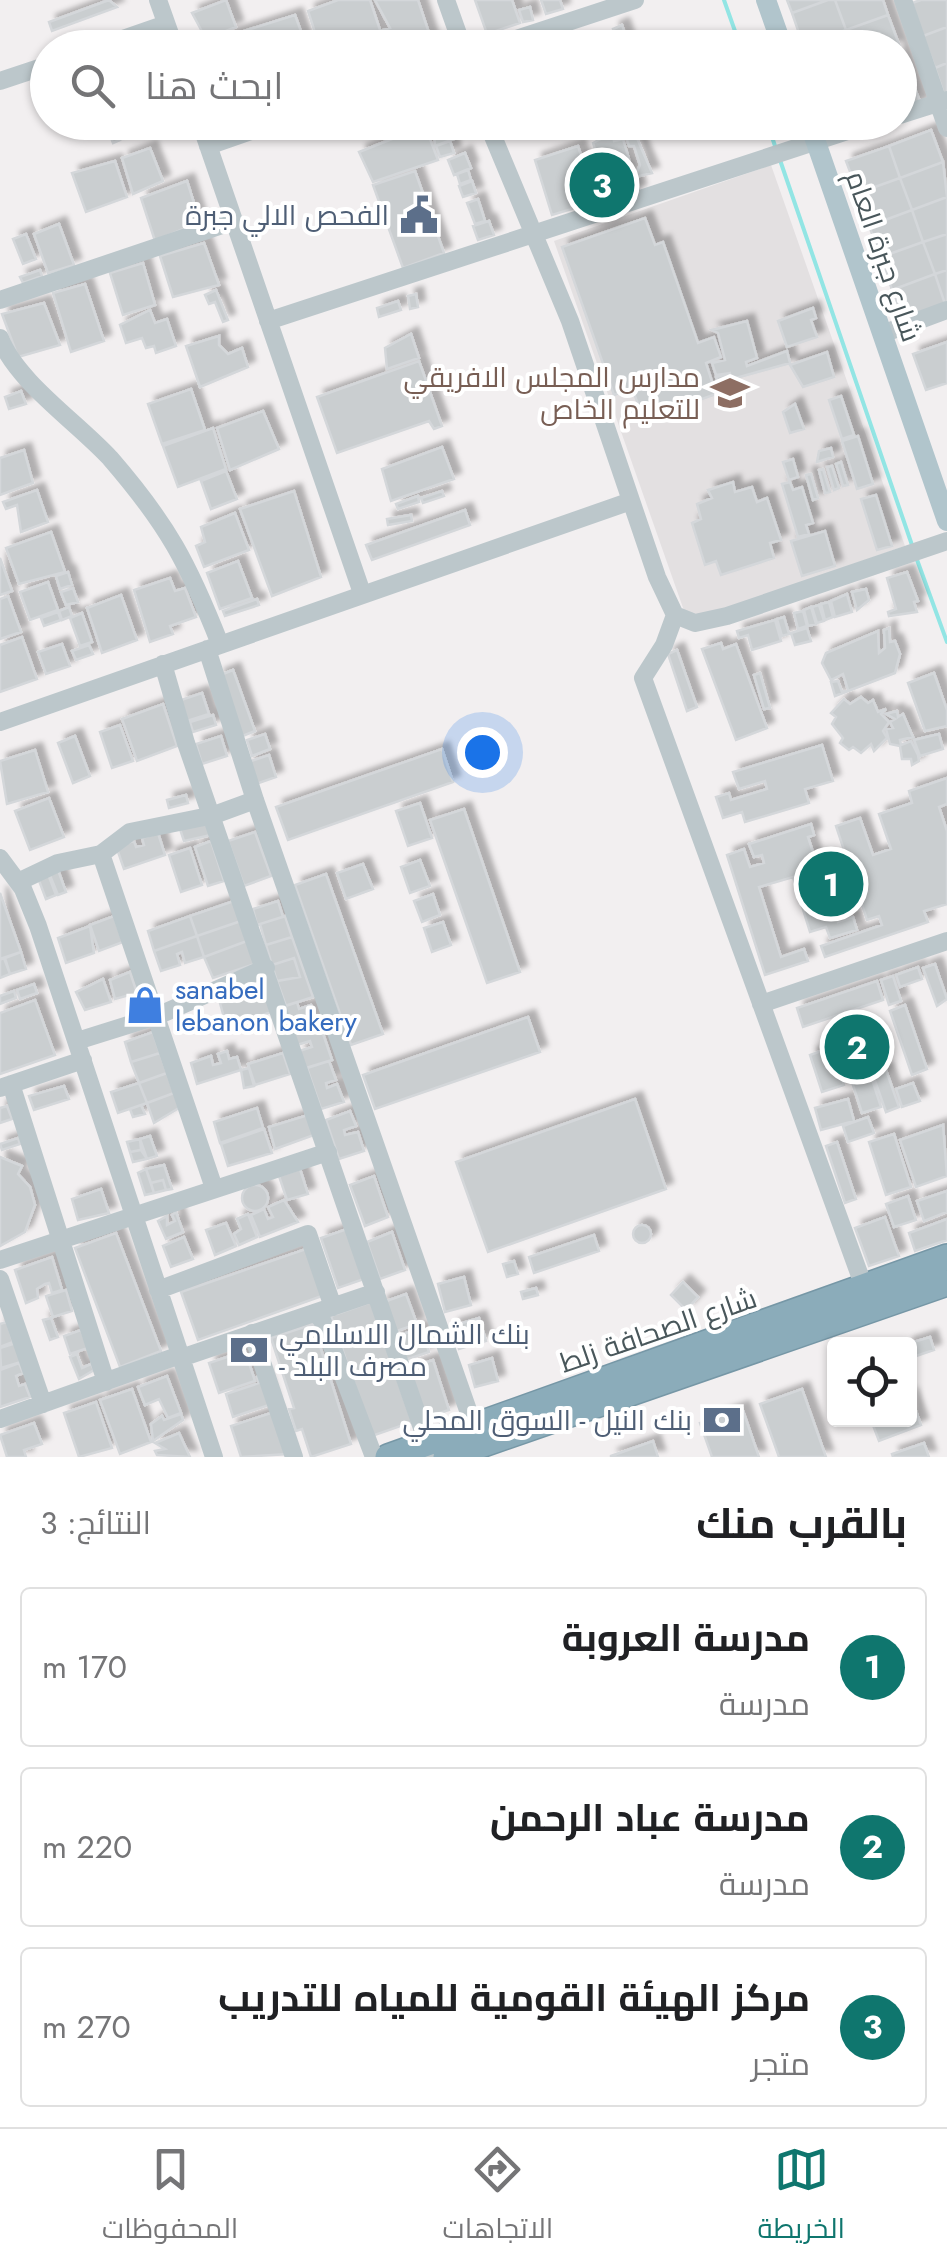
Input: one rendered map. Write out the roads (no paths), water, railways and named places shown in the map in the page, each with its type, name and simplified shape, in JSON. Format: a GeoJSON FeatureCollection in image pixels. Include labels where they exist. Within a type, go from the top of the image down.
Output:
{"type":"FeatureCollection","features":[{"type":"Feature","properties":{"kind":"highway","name":"شارع الصحافة زلط"},"geometry":{"type":"LineString","coordinates":[[388,1457],[435,1453],[947,1257]]}},
{"type":"Feature","properties":{"kind":"highway","name":"شارع الصحافة زلط"},"geometry":{"type":"LineString","coordinates":[[477,1437],[873,1312],[947,1283]]}},
{"type":"Feature","properties":{"kind":"main road"},"geometry":{"type":"LineString","coordinates":[[766,0],[777,30]]}},
{"type":"Feature","properties":{"kind":"main road","name":"شارع جبرة العام"},"geometry":{"type":"LineString","coordinates":[[815,140],[947,520]]}},
{"type":"Feature","properties":{"kind":"street"},"geometry":{"type":"LineString","coordinates":[[158,0],[168,30]]}},
{"type":"Feature","properties":{"kind":"street"},"geometry":{"type":"LineString","coordinates":[[446,0],[457,30]]}},
{"type":"Feature","properties":{"kind":"street"},"geometry":{"type":"LineString","coordinates":[[544,30],[635,0]]}},
{"type":"Feature","properties":{"kind":"street"},"geometry":{"type":"LineString","coordinates":[[903,0],[914,30]]}},
{"type":"Feature","properties":{"kind":"street"},"geometry":{"type":"LineString","coordinates":[[149,30],[166,24]]}},
{"type":"Feature","properties":{"kind":"street"},"geometry":{"type":"LineString","coordinates":[[917,37],[942,102],[947,128]]}},
{"type":"Feature","properties":{"kind":"street"},"geometry":{"type":"LineString","coordinates":[[0,81],[30,71]]}},
{"type":"Feature","properties":{"kind":"street"},"geometry":{"type":"LineString","coordinates":[[917,110],[942,102]]}},
{"type":"Feature","properties":{"kind":"street"},"geometry":{"type":"LineString","coordinates":[[206,140],[362,593]]}},
{"type":"Feature","properties":{"kind":"street"},"geometry":{"type":"LineString","coordinates":[[208,146],[225,140]]}},
{"type":"Feature","properties":{"kind":"street"},"geometry":{"type":"LineString","coordinates":[[496,140],[535,233],[675,615],[664,646],[643,678],[873,1312]]}},
{"type":"Feature","properties":{"kind":"street"},"geometry":{"type":"LineString","coordinates":[[268,321],[535,233],[790,140]]}},
{"type":"Feature","properties":{"kind":"street"},"geometry":{"type":"LineString","coordinates":[[0,300],[234,221]]}},
{"type":"Feature","properties":{"kind":"street"},"geometry":{"type":"LineString","coordinates":[[882,334],[947,310]]}},
{"type":"Feature","properties":{"kind":"street"},"geometry":{"type":"LineString","coordinates":[[0,338],[17,365],[107,456],[159,518],[189,567],[255,800],[477,1437]]}},
{"type":"Feature","properties":{"kind":"street"},"geometry":{"type":"LineString","coordinates":[[0,722],[631,501]]}},
{"type":"Feature","properties":{"kind":"street"},"geometry":{"type":"LineString","coordinates":[[675,615],[694,623],[727,616],[947,541]]}},
{"type":"Feature","properties":{"kind":"street"},"geometry":{"type":"LineString","coordinates":[[164,664],[186,743],[435,1453]]}},
{"type":"Feature","properties":{"kind":"street"},"geometry":{"type":"LineString","coordinates":[[18,882],[58,864],[101,854],[130,832],[214,816],[255,800]]}},
{"type":"Feature","properties":{"kind":"street"},"geometry":{"type":"LineString","coordinates":[[101,854],[214,1188]]}},
{"type":"Feature","properties":{"kind":"street"},"geometry":{"type":"LineString","coordinates":[[0,858],[18,882],[77,1041],[214,1457]]}},
{"type":"Feature","properties":{"kind":"street"},"geometry":{"type":"LineString","coordinates":[[761,1004],[947,941]]}},
{"type":"Feature","properties":{"kind":"street"},"geometry":{"type":"LineString","coordinates":[[77,1041],[157,1016],[266,968]]}},
{"type":"Feature","properties":{"kind":"street"},"geometry":{"type":"LineString","coordinates":[[83,1060],[6,1086],[106,1382]]}},
{"type":"Feature","properties":{"kind":"street"},"geometry":{"type":"LineString","coordinates":[[0,1260],[328,1152]]}},
{"type":"Feature","properties":{"kind":"street"},"geometry":{"type":"LineString","coordinates":[[158,1290],[308,1234],[324,1310],[322,1320],[374,1457]]}},
{"type":"Feature","properties":{"kind":"street"},"geometry":{"type":"LineString","coordinates":[[0,1279],[43,1404]]}},
{"type":"Feature","properties":{"kind":"street"},"geometry":{"type":"LineString","coordinates":[[0,1419],[376,1292]]}},
{"type":"Feature","properties":{"kind":"street"},"geometry":{"type":"LineString","coordinates":[[252,1333],[294,1457]]}},
{"type":"Feature","properties":{"kind":"waterway"},"geometry":{"type":"LineString","coordinates":[[724,0],[735,30]]}},
{"type":"Feature","properties":{"kind":"waterway"},"geometry":{"type":"LineString","coordinates":[[773,140],[775,146]]}},
{"type":"Feature","properties":{"kind":"waterway"},"geometry":{"type":"LineString","coordinates":[[780,160],[913,548]]}},
{"type":"Feature","properties":{"kind":"waterway"},"geometry":{"type":"LineString","coordinates":[[916,557],[947,642]]}},
{"type":"Feature","properties":{"kind":"place","name":"مركز الهيئة القومية للمياه للتدريب"},"geometry":{"type":"Point","coordinates":[602,185]}},
{"type":"Feature","properties":{"kind":"place","name":"الفحص الالي جبرة"},"geometry":{"type":"Point","coordinates":[419,215]}},
{"type":"Feature","properties":{"kind":"place","name":"مدارس المجلس الافريقي للتعليم الخاص"},"geometry":{"type":"Point","coordinates":[730,393]}},
{"type":"Feature","properties":{"kind":"place","name":"مدرسة العروبة"},"geometry":{"type":"Point","coordinates":[831,884]}},
{"type":"Feature","properties":{"kind":"place","name":"sanabel lebanon bakery"},"geometry":{"type":"Point","coordinates":[145,1005]}},
{"type":"Feature","properties":{"kind":"place","name":"مدرسة عباد الرحمن"},"geometry":{"type":"Point","coordinates":[857,1047]}},
{"type":"Feature","properties":{"kind":"place","name":"بنك الشمال الاسلامي - مصرف البلد"},"geometry":{"type":"Point","coordinates":[249,1350]}},
{"type":"Feature","properties":{"kind":"place","name":"بنك النيل - السوق المحلي"},"geometry":{"type":"Point","coordinates":[722,1420]}}]}
